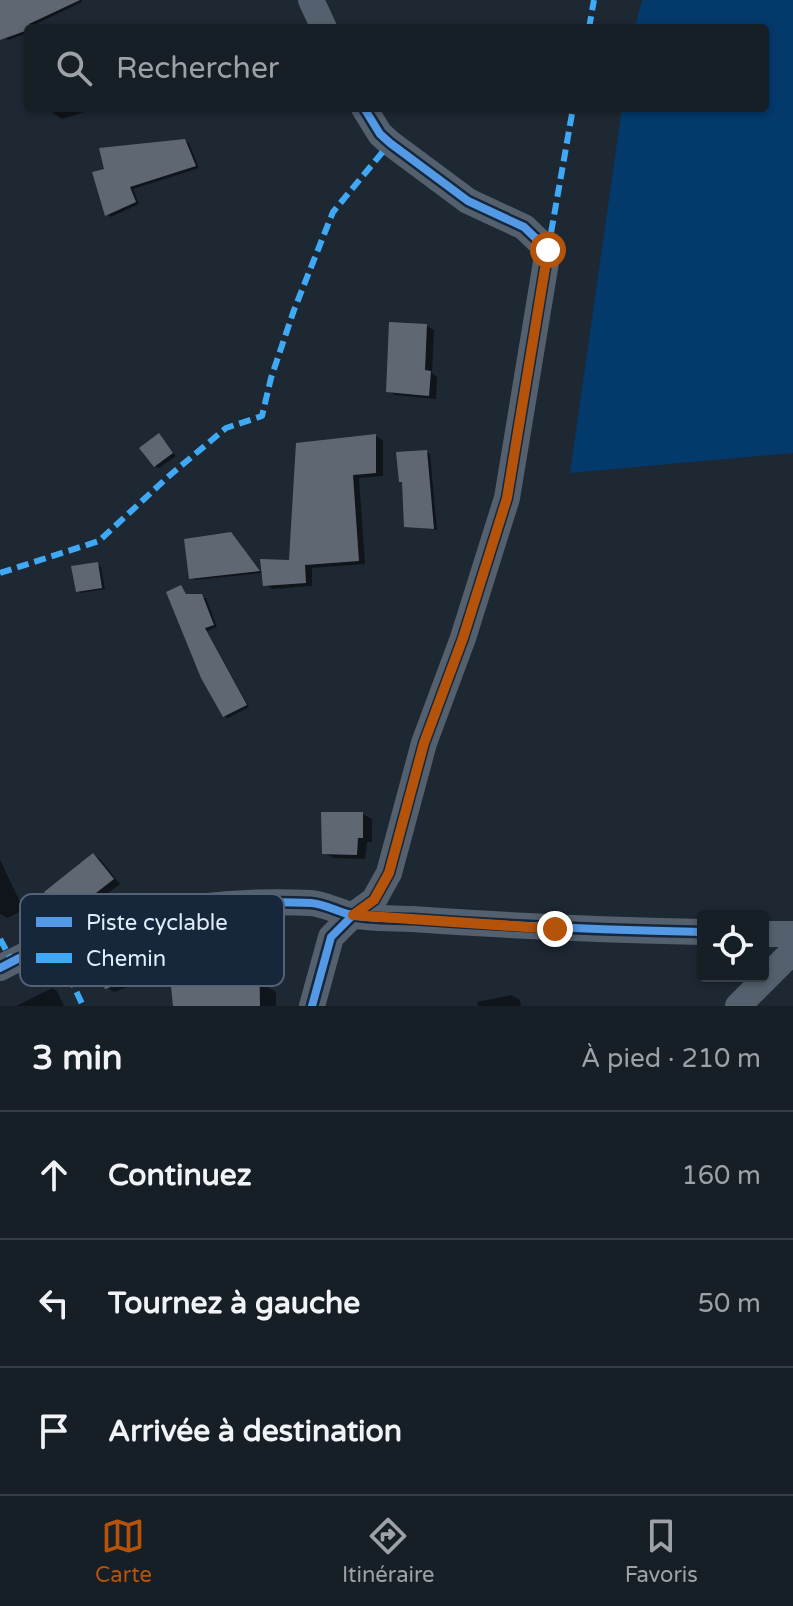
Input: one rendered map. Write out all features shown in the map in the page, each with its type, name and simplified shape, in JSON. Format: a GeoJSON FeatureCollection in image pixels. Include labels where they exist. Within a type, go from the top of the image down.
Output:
{"type":"FeatureCollection","features":[{"type":"Feature","properties":{"kind":"street"},"geometry":{"type":"LineString","coordinates":[[311,0],[322,24]]}},
{"type":"Feature","properties":{"kind":"street"},"geometry":{"type":"LineString","coordinates":[[312,1006],[331,937],[374,900],[389,873],[424,743],[463,638],[507,498],[548,250],[524,227],[468,201],[390,143],[380,134],[366,112]]}},
{"type":"Feature","properties":{"kind":"street"},"geometry":{"type":"LineString","coordinates":[[284,904],[315,903],[353,915],[555,929],[697,932]]}},
{"type":"Feature","properties":{"kind":"street"},"geometry":{"type":"LineString","coordinates":[[769,934],[793,934]]}},
{"type":"Feature","properties":{"kind":"street"},"geometry":{"type":"LineString","coordinates":[[738,1006],[793,951]]}},
{"type":"Feature","properties":{"kind":"street"},"geometry":{"type":"LineString","coordinates":[[0,968],[20,959]]}},
{"type":"Feature","properties":{"kind":"water"},"geometry":{"type":"Polygon","coordinates":[[[642,0],[793,0],[793,453],[570,473],[621,112],[769,112],[769,24],[636,24],[642,0]]]}},
{"type":"Feature","properties":{"kind":"building"},"geometry":{"type":"Polygon","coordinates":[[[0,0],[80,0],[24,24],[24,31],[0,40],[0,0]]]}},
{"type":"Feature","properties":{"kind":"building"},"geometry":{"type":"Polygon","coordinates":[[[185,139],[196,166],[130,187],[136,202],[105,216],[92,172],[104,169],[99,148],[185,139]]]}},
{"type":"Feature","properties":{"kind":"building"},"geometry":{"type":"Polygon","coordinates":[[[389,322],[427,324],[425,370],[431,371],[429,396],[386,392],[389,322]]]}},
{"type":"Feature","properties":{"kind":"building"},"geometry":{"type":"Polygon","coordinates":[[[159,433],[173,453],[154,467],[139,448],[159,433]]]}},
{"type":"Feature","properties":{"kind":"building"},"geometry":{"type":"Polygon","coordinates":[[[376,434],[376,473],[353,475],[359,561],[305,565],[306,583],[263,586],[260,559],[289,560],[296,443],[376,434]]]}},
{"type":"Feature","properties":{"kind":"building"},"geometry":{"type":"Polygon","coordinates":[[[427,450],[434,529],[404,527],[402,482],[399,482],[396,452],[427,450]]]}},
{"type":"Feature","properties":{"kind":"building"},"geometry":{"type":"Polygon","coordinates":[[[231,532],[260,571],[189,579],[184,539],[231,532]]]}},
{"type":"Feature","properties":{"kind":"building"},"geometry":{"type":"Polygon","coordinates":[[[98,562],[102,588],[76,592],[71,566],[98,562]]]}},
{"type":"Feature","properties":{"kind":"building"},"geometry":{"type":"Polygon","coordinates":[[[181,585],[186,594],[202,594],[214,625],[205,628],[247,705],[223,717],[201,678],[166,592],[181,585]]]}},
{"type":"Feature","properties":{"kind":"building"},"geometry":{"type":"Polygon","coordinates":[[[321,812],[363,812],[363,838],[358,838],[357,855],[322,854],[321,812]]]}},
{"type":"Feature","properties":{"kind":"building"},"geometry":{"type":"Polygon","coordinates":[[[93,853],[114,879],[95,894],[44,892],[93,853]]]}},
{"type":"Feature","properties":{"kind":"building"},"geometry":{"type":"Polygon","coordinates":[[[171,986],[260,986],[260,1006],[173,1006],[171,986]]]}},
{"type":"Feature","properties":{"kind":"marked path"},"geometry":{"type":"LineString","coordinates":[[590,24],[594,0]]}},
{"type":"Feature","properties":{"kind":"marked path"},"geometry":{"type":"LineString","coordinates":[[548,250],[572,112]]}},
{"type":"Feature","properties":{"kind":"marked path"},"geometry":{"type":"LineString","coordinates":[[0,573],[99,541],[226,428],[262,416],[294,310],[333,212],[390,143]]}},
{"type":"Feature","properties":{"kind":"marked path"},"geometry":{"type":"LineString","coordinates":[[0,939],[12,961]]}},
{"type":"Feature","properties":{"kind":"marked path"},"geometry":{"type":"LineString","coordinates":[[74,986],[83,1006]]}},
{"type":"Feature","properties":{"kind":"cycle path"},"geometry":{"type":"LineString","coordinates":[[312,1006],[331,937],[374,900],[389,873],[424,743],[463,638],[507,498],[548,250],[524,227],[468,201],[390,143],[380,134],[366,112]]}},
{"type":"Feature","properties":{"kind":"cycle path"},"geometry":{"type":"LineString","coordinates":[[284,902],[311,903],[374,918],[697,932]]}},
{"type":"Feature","properties":{"kind":"cycle path"},"geometry":{"type":"LineString","coordinates":[[0,968],[20,958]]}},
{"type":"Feature","properties":{"kind":"route"},"geometry":{"type":"LineString","coordinates":[[548,250],[507,498],[463,638],[424,743],[389,873],[374,900],[353,915],[555,929]]}}]}
